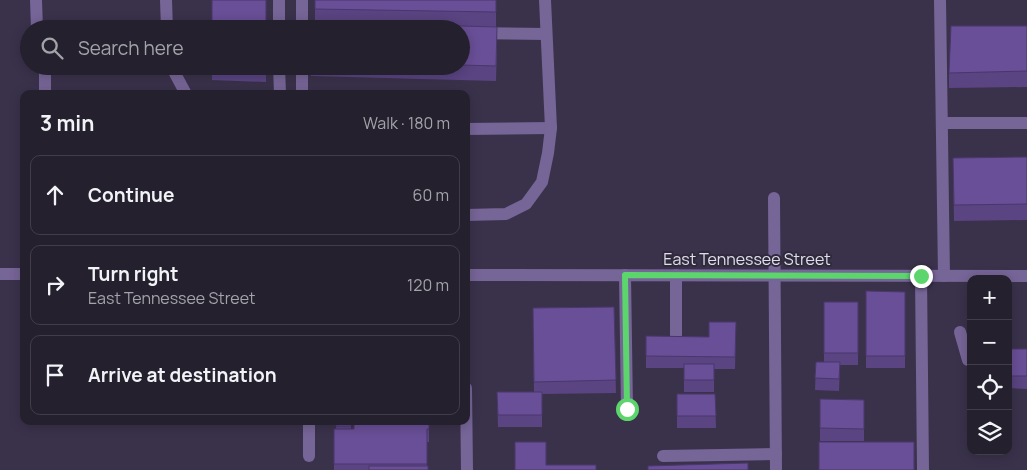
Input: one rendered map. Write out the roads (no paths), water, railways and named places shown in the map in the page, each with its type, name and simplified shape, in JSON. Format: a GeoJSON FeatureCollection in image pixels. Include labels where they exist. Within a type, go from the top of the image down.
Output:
{"type":"FeatureCollection","features":[{"type":"Feature","properties":{"kind":"street"},"geometry":{"type":"LineString","coordinates":[[36,0],[37,20]]}},
{"type":"Feature","properties":{"kind":"street"},"geometry":{"type":"LineString","coordinates":[[166,0],[167,20]]}},
{"type":"Feature","properties":{"kind":"street"},"geometry":{"type":"LineString","coordinates":[[279,0],[279,20]]}},
{"type":"Feature","properties":{"kind":"street"},"geometry":{"type":"LineString","coordinates":[[302,0],[302,20]]}},
{"type":"Feature","properties":{"kind":"street"},"geometry":{"type":"LineString","coordinates":[[470,215],[506,214],[526,204],[542,182],[551,128],[545,0]]}},
{"type":"Feature","properties":{"kind":"street"},"geometry":{"type":"LineString","coordinates":[[940,0],[944,276]]}},
{"type":"Feature","properties":{"kind":"street"},"geometry":{"type":"LineString","coordinates":[[470,33],[546,34]]}},
{"type":"Feature","properties":{"kind":"street"},"geometry":{"type":"LineString","coordinates":[[45,90],[46,75]]}},
{"type":"Feature","properties":{"kind":"street"},"geometry":{"type":"LineString","coordinates":[[176,75],[184,90]]}},
{"type":"Feature","properties":{"kind":"street"},"geometry":{"type":"LineString","coordinates":[[280,75],[280,90]]}},
{"type":"Feature","properties":{"kind":"street"},"geometry":{"type":"LineString","coordinates":[[302,75],[302,90]]}},
{"type":"Feature","properties":{"kind":"street"},"geometry":{"type":"LineString","coordinates":[[942,124],[1027,123]]}},
{"type":"Feature","properties":{"kind":"street"},"geometry":{"type":"LineString","coordinates":[[470,129],[551,128]]}},
{"type":"Feature","properties":{"kind":"street"},"geometry":{"type":"LineString","coordinates":[[774,198],[776,470]]}},
{"type":"Feature","properties":{"kind":"street"},"geometry":{"type":"LineString","coordinates":[[0,274],[20,274]]}},
{"type":"Feature","properties":{"kind":"street","name":"East Tennessee Street"},"geometry":{"type":"LineString","coordinates":[[470,275],[1027,276]]}},
{"type":"Feature","properties":{"kind":"street"},"geometry":{"type":"LineString","coordinates":[[625,275],[627,409]]}},
{"type":"Feature","properties":{"kind":"street"},"geometry":{"type":"LineString","coordinates":[[676,275],[676,335]]}},
{"type":"Feature","properties":{"kind":"street"},"geometry":{"type":"LineString","coordinates":[[921,276],[923,470]]}},
{"type":"Feature","properties":{"kind":"street"},"geometry":{"type":"LineString","coordinates":[[960,332],[967,356]]}},
{"type":"Feature","properties":{"kind":"street"},"geometry":{"type":"LineString","coordinates":[[309,425],[309,456]]}},
{"type":"Feature","properties":{"kind":"street"},"geometry":{"type":"LineString","coordinates":[[466,425],[467,470]]}},
{"type":"Feature","properties":{"kind":"street"},"geometry":{"type":"LineString","coordinates":[[663,456],[776,454]]}}]}
